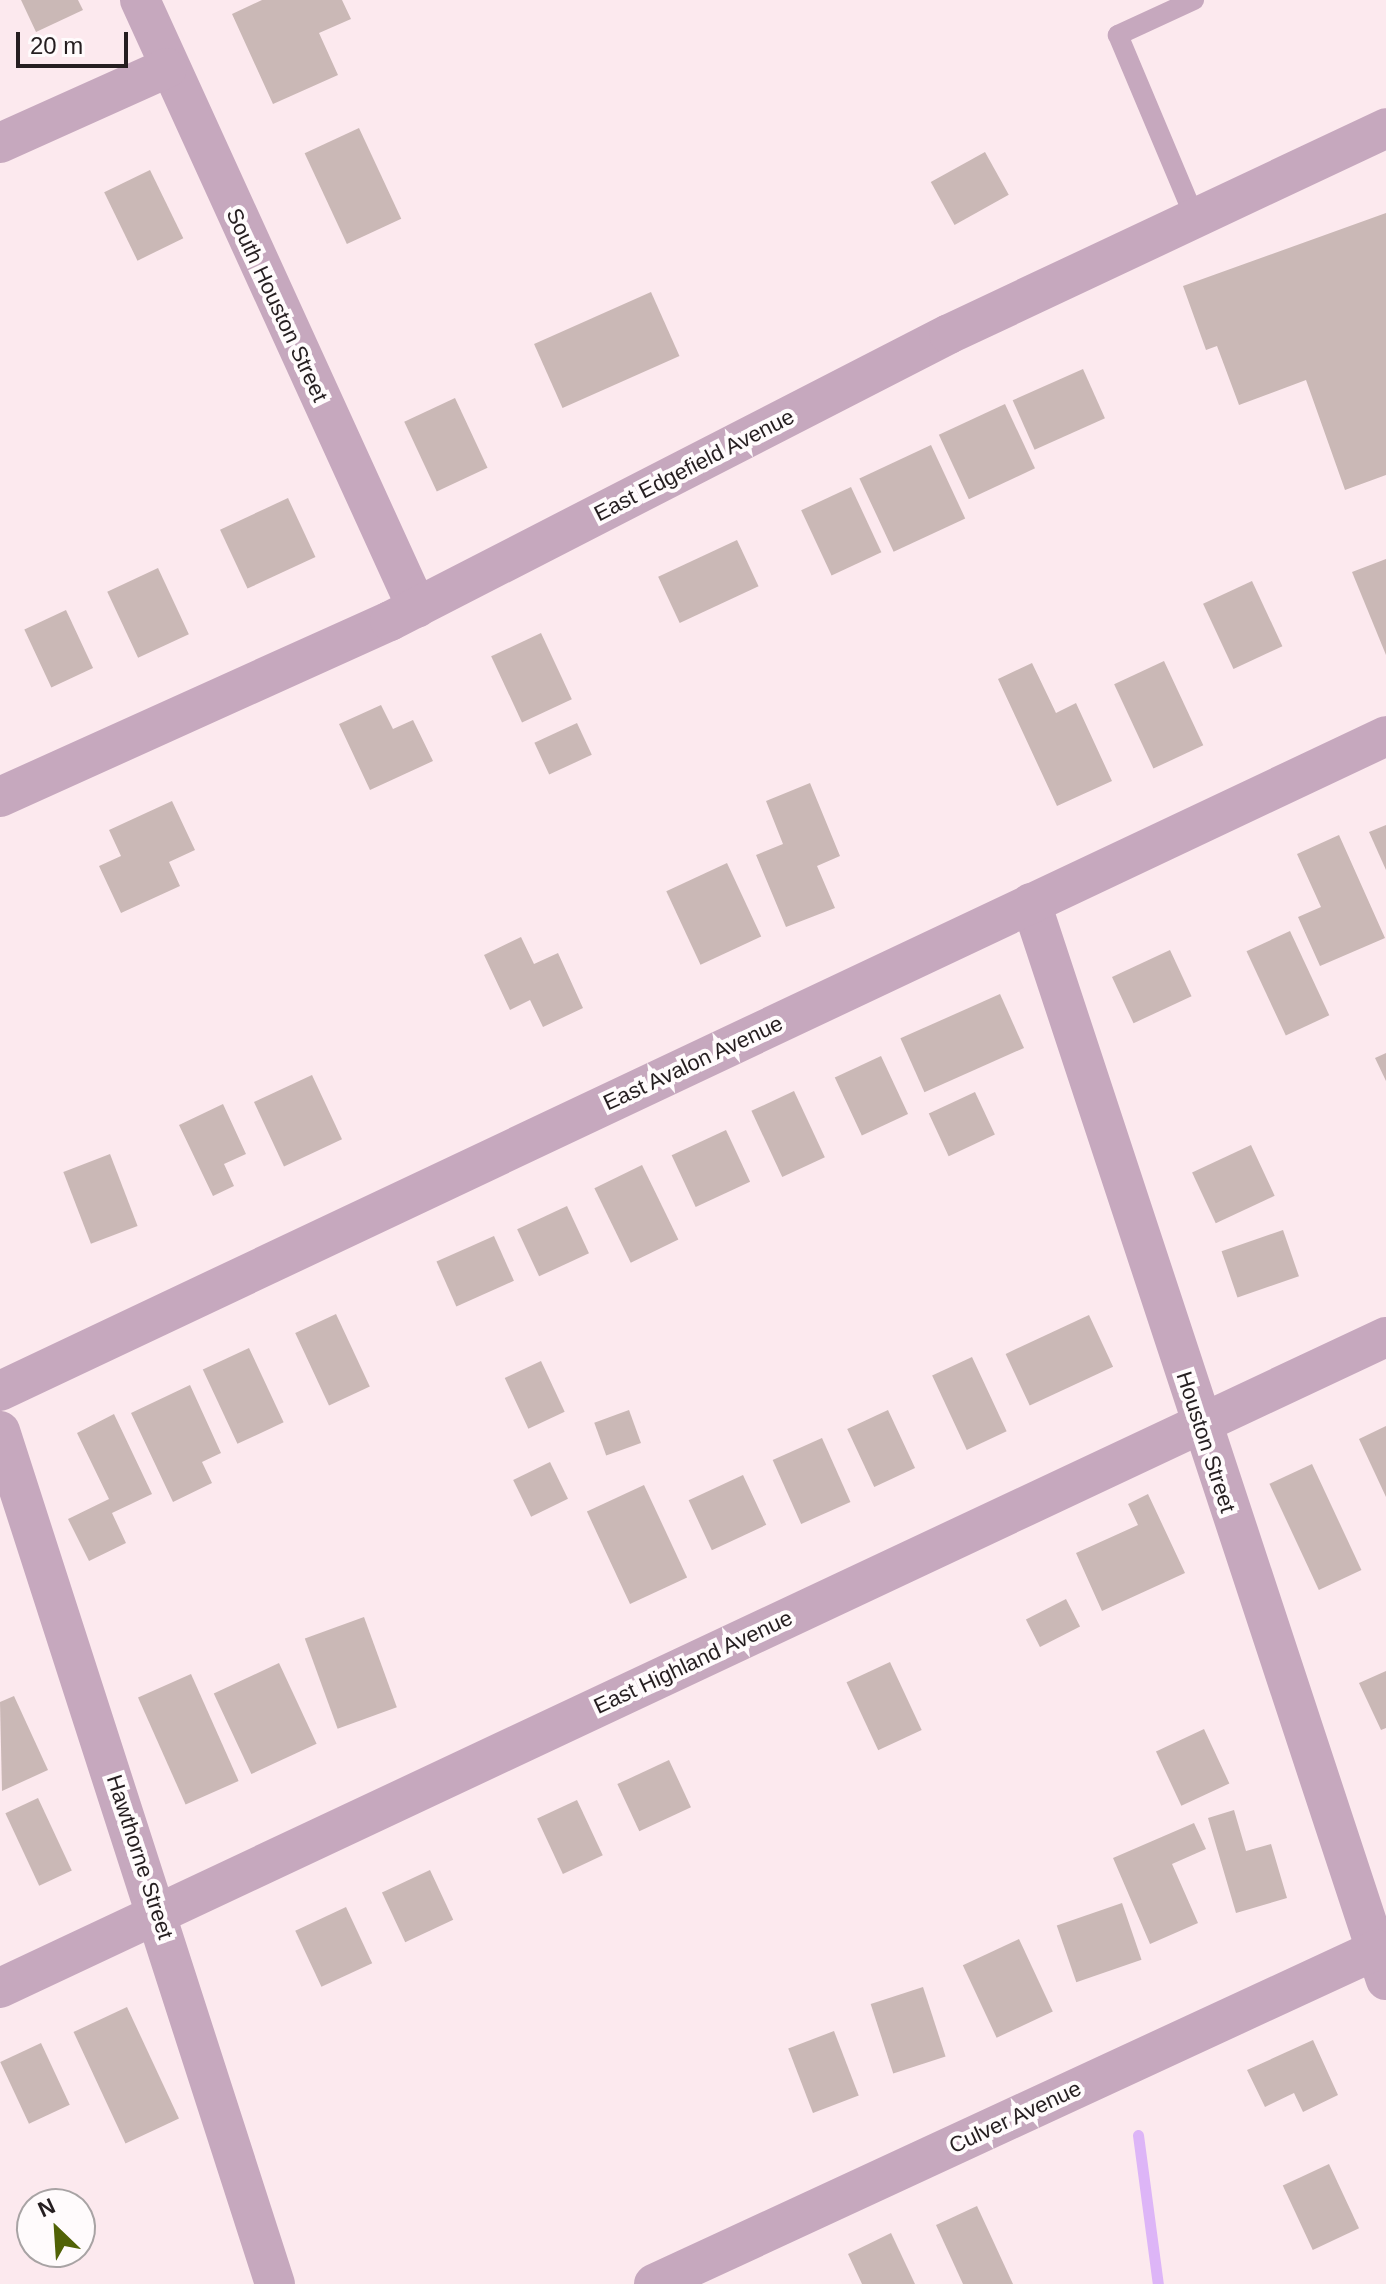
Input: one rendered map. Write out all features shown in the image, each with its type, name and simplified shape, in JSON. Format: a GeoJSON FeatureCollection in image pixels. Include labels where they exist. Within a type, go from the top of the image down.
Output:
{"type":"FeatureCollection","features":[{"type":"Feature","properties":{"kind":"street","name":"South Houston Street"},"geometry":{"type":"LineString","coordinates":[[140,0],[167,68],[417,608]]}},
{"type":"Feature","properties":{"kind":"street"},"geometry":{"type":"LineString","coordinates":[[0,143],[167,68]]}},
{"type":"Feature","properties":{"kind":"street","name":"East Edgefield Avenue"},"geometry":{"type":"LineString","coordinates":[[0,797],[417,608],[949,334],[1386,128]]}},
{"type":"Feature","properties":{"kind":"street","name":"East Avalon Avenue"},"geometry":{"type":"LineString","coordinates":[[0,1391],[1386,736]]}},
{"type":"Feature","properties":{"kind":"street","name":"Houston Street"},"geometry":{"type":"LineString","coordinates":[[1031,903],[1199,1423],[1381,1965]]}},
{"type":"Feature","properties":{"kind":"street","name":"East Highland Avenue"},"geometry":{"type":"LineString","coordinates":[[0,1988],[1386,1337]]}},
{"type":"Feature","properties":{"kind":"street","name":"Hawthorne Street"},"geometry":{"type":"LineString","coordinates":[[0,1431],[159,1915],[275,2284]]}},
{"type":"Feature","properties":{"kind":"street","name":"Culver Avenue"},"geometry":{"type":"LineString","coordinates":[[654,2284],[1381,1965]]}},
{"type":"Feature","properties":{"kind":"lane"},"geometry":{"type":"LineString","coordinates":[[1194,0],[1118,35],[1195,218]]}},
{"type":"Feature","properties":{"kind":"building"},"geometry":{"type":"Polygon","coordinates":[[[21,0],[78,0],[83,10],[36,32],[21,0]]]}},
{"type":"Feature","properties":{"kind":"building"},"geometry":{"type":"Polygon","coordinates":[[[262,0],[342,0],[351,19],[319,33],[338,75],[273,104],[232,14],[262,0]]]}},
{"type":"Feature","properties":{"kind":"building"},"geometry":{"type":"Polygon","coordinates":[[[359,128],[401,219],[347,244],[305,153],[359,128]]]}},
{"type":"Feature","properties":{"kind":"building"},"geometry":{"type":"Polygon","coordinates":[[[985,152],[1009,195],[955,225],[931,182],[985,152]]]}},
{"type":"Feature","properties":{"kind":"building"},"geometry":{"type":"Polygon","coordinates":[[[150,170],[183,238],[137,261],[104,192],[150,170]]]}},
{"type":"Feature","properties":{"kind":"building"},"geometry":{"type":"Polygon","coordinates":[[[1386,213],[1386,475],[1345,490],[1306,380],[1239,405],[1217,346],[1206,350],[1183,286],[1386,213]]]}},
{"type":"Feature","properties":{"kind":"building"},"geometry":{"type":"Polygon","coordinates":[[[651,292],[679,356],[563,408],[534,344],[651,292]]]}},
{"type":"Feature","properties":{"kind":"building"},"geometry":{"type":"Polygon","coordinates":[[[1083,369],[1105,418],[1035,450],[1013,400],[1083,369]]]}},
{"type":"Feature","properties":{"kind":"building"},"geometry":{"type":"Polygon","coordinates":[[[455,398],[488,468],[437,491],[404,422],[455,398]]]}},
{"type":"Feature","properties":{"kind":"building"},"geometry":{"type":"Polygon","coordinates":[[[1005,404],[1035,468],[969,499],[939,435],[1005,404]]]}},
{"type":"Feature","properties":{"kind":"building"},"geometry":{"type":"Polygon","coordinates":[[[931,445],[965,518],[894,552],[859,478],[931,445]]]}},
{"type":"Feature","properties":{"kind":"building"},"geometry":{"type":"Polygon","coordinates":[[[851,487],[881,552],[832,575],[801,510],[851,487]]]}},
{"type":"Feature","properties":{"kind":"building"},"geometry":{"type":"Polygon","coordinates":[[[288,498],[315,557],[247,589],[220,530],[288,498]]]}},
{"type":"Feature","properties":{"kind":"building"},"geometry":{"type":"Polygon","coordinates":[[[737,540],[759,586],[680,623],[658,577],[737,540]]]}},
{"type":"Feature","properties":{"kind":"building"},"geometry":{"type":"Polygon","coordinates":[[[1386,559],[1386,655],[1352,572],[1386,559]]]}},
{"type":"Feature","properties":{"kind":"building"},"geometry":{"type":"Polygon","coordinates":[[[158,568],[189,634],[138,658],[107,592],[158,568]]]}},
{"type":"Feature","properties":{"kind":"building"},"geometry":{"type":"Polygon","coordinates":[[[1252,581],[1282,646],[1233,669],[1203,604],[1252,581]]]}},
{"type":"Feature","properties":{"kind":"building"},"geometry":{"type":"Polygon","coordinates":[[[66,610],[93,668],[51,687],[24,629],[66,610]]]}},
{"type":"Feature","properties":{"kind":"building"},"geometry":{"type":"Polygon","coordinates":[[[541,633],[572,699],[522,722],[491,656],[541,633]]]}},
{"type":"Feature","properties":{"kind":"building"},"geometry":{"type":"Polygon","coordinates":[[[1164,661],[1203,745],[1153,769],[1114,684],[1164,661]]]}},
{"type":"Feature","properties":{"kind":"building"},"geometry":{"type":"Polygon","coordinates":[[[1032,663],[1056,713],[1076,703],[1112,781],[1057,806],[998,679],[1032,663]]]}},
{"type":"Feature","properties":{"kind":"building"},"geometry":{"type":"Polygon","coordinates":[[[381,705],[393,729],[413,720],[433,761],[370,790],[339,724],[381,705]]]}},
{"type":"Feature","properties":{"kind":"building"},"geometry":{"type":"Polygon","coordinates":[[[577,723],[592,755],[549,775],[534,743],[577,723]]]}},
{"type":"Feature","properties":{"kind":"building"},"geometry":{"type":"Polygon","coordinates":[[[810,783],[840,856],[817,866],[835,908],[786,927],[756,855],[783,844],[766,801],[810,783]]]}},
{"type":"Feature","properties":{"kind":"building"},"geometry":{"type":"Polygon","coordinates":[[[172,801],[195,850],[169,862],[180,886],[121,913],[99,866],[121,856],[109,830],[172,801]]]}},
{"type":"Feature","properties":{"kind":"building"},"geometry":{"type":"Polygon","coordinates":[[[1386,825],[1386,870],[1369,832],[1386,825]]]}},
{"type":"Feature","properties":{"kind":"building"},"geometry":{"type":"Polygon","coordinates":[[[1339,835],[1385,938],[1320,966],[1298,917],[1321,907],[1297,854],[1339,835]]]}},
{"type":"Feature","properties":{"kind":"building"},"geometry":{"type":"Polygon","coordinates":[[[727,863],[761,936],[701,965],[666,891],[727,863]]]}},
{"type":"Feature","properties":{"kind":"building"},"geometry":{"type":"Polygon","coordinates":[[[1290,931],[1329,1015],[1286,1036],[1246,951],[1290,931]]]}},
{"type":"Feature","properties":{"kind":"building"},"geometry":{"type":"Polygon","coordinates":[[[521,937],[534,964],[558,953],[583,1008],[543,1027],[530,1000],[510,1010],[484,955],[521,937]]]}},
{"type":"Feature","properties":{"kind":"building"},"geometry":{"type":"Polygon","coordinates":[[[1170,950],[1192,996],[1134,1023],[1112,977],[1170,950]]]}},
{"type":"Feature","properties":{"kind":"building"},"geometry":{"type":"Polygon","coordinates":[[[1000,994],[1024,1048],[924,1092],[900,1038],[1000,994]]]}},
{"type":"Feature","properties":{"kind":"building"},"geometry":{"type":"Polygon","coordinates":[[[1386,1053],[1386,1081],[1375,1058],[1386,1053]]]}},
{"type":"Feature","properties":{"kind":"building"},"geometry":{"type":"Polygon","coordinates":[[[881,1056],[908,1114],[862,1136],[835,1078],[881,1056]]]}},
{"type":"Feature","properties":{"kind":"building"},"geometry":{"type":"Polygon","coordinates":[[[312,1075],[342,1139],[284,1166],[254,1102],[312,1075]]]}},
{"type":"Feature","properties":{"kind":"building"},"geometry":{"type":"Polygon","coordinates":[[[794,1091],[825,1157],[782,1177],[751,1111],[794,1091]]]}},
{"type":"Feature","properties":{"kind":"building"},"geometry":{"type":"Polygon","coordinates":[[[975,1092],[995,1135],[949,1156],[929,1114],[975,1092]]]}},
{"type":"Feature","properties":{"kind":"building"},"geometry":{"type":"Polygon","coordinates":[[[223,1104],[246,1154],[224,1164],[234,1186],[213,1196],[179,1125],[223,1104]]]}},
{"type":"Feature","properties":{"kind":"building"},"geometry":{"type":"Polygon","coordinates":[[[726,1130],[750,1182],[696,1207],[672,1155],[726,1130]]]}},
{"type":"Feature","properties":{"kind":"building"},"geometry":{"type":"Polygon","coordinates":[[[1251,1145],[1275,1196],[1216,1223],[1192,1172],[1251,1145]]]}},
{"type":"Feature","properties":{"kind":"building"},"geometry":{"type":"Polygon","coordinates":[[[110,1154],[138,1226],[91,1244],[63,1172],[110,1154]]]}},
{"type":"Feature","properties":{"kind":"building"},"geometry":{"type":"Polygon","coordinates":[[[642,1165],[678,1240],[631,1263],[594,1188],[642,1165]]]}},
{"type":"Feature","properties":{"kind":"building"},"geometry":{"type":"Polygon","coordinates":[[[567,1206],[589,1253],[539,1276],[517,1229],[567,1206]]]}},
{"type":"Feature","properties":{"kind":"building"},"geometry":{"type":"Polygon","coordinates":[[[1283,1230],[1299,1276],[1237,1297],[1222,1251],[1283,1230]]]}},
{"type":"Feature","properties":{"kind":"building"},"geometry":{"type":"Polygon","coordinates":[[[494,1236],[514,1281],[456,1306],[436,1262],[494,1236]]]}},
{"type":"Feature","properties":{"kind":"building"},"geometry":{"type":"Polygon","coordinates":[[[336,1314],[370,1387],[329,1406],[295,1333],[336,1314]]]}},
{"type":"Feature","properties":{"kind":"building"},"geometry":{"type":"Polygon","coordinates":[[[1089,1315],[1113,1367],[1030,1406],[1006,1354],[1089,1315]]]}},
{"type":"Feature","properties":{"kind":"building"},"geometry":{"type":"Polygon","coordinates":[[[249,1348],[284,1422],[237,1444],[203,1370],[249,1348]]]}},
{"type":"Feature","properties":{"kind":"building"},"geometry":{"type":"Polygon","coordinates":[[[972,1357],[1007,1431],[967,1450],[932,1376],[972,1357]]]}},
{"type":"Feature","properties":{"kind":"building"},"geometry":{"type":"Polygon","coordinates":[[[541,1361],[565,1412],[528,1429],[505,1378],[541,1361]]]}},
{"type":"Feature","properties":{"kind":"building"},"geometry":{"type":"Polygon","coordinates":[[[190,1385],[221,1453],[202,1462],[212,1483],[173,1502],[131,1413],[190,1385]]]}},
{"type":"Feature","properties":{"kind":"building"},"geometry":{"type":"Polygon","coordinates":[[[629,1410],[641,1443],[606,1456],[594,1423],[629,1410]]]}},
{"type":"Feature","properties":{"kind":"building"},"geometry":{"type":"Polygon","coordinates":[[[888,1410],[915,1468],[874,1487],[847,1429],[888,1410]]]}},
{"type":"Feature","properties":{"kind":"building"},"geometry":{"type":"Polygon","coordinates":[[[114,1414],[152,1494],[112,1513],[126,1543],[89,1561],[68,1519],[109,1499],[77,1433],[114,1414]]]}},
{"type":"Feature","properties":{"kind":"building"},"geometry":{"type":"Polygon","coordinates":[[[1386,1426],[1386,1497],[1359,1439],[1386,1426]]]}},
{"type":"Feature","properties":{"kind":"building"},"geometry":{"type":"Polygon","coordinates":[[[822,1438],[850,1502],[801,1524],[773,1460],[822,1438]]]}},
{"type":"Feature","properties":{"kind":"building"},"geometry":{"type":"Polygon","coordinates":[[[550,1462],[568,1499],[531,1517],[513,1480],[550,1462]]]}},
{"type":"Feature","properties":{"kind":"building"},"geometry":{"type":"Polygon","coordinates":[[[1312,1464],[1361,1570],[1319,1590],[1269,1484],[1312,1464]]]}},
{"type":"Feature","properties":{"kind":"building"},"geometry":{"type":"Polygon","coordinates":[[[743,1475],[766,1525],[712,1550],[689,1500],[743,1475]]]}},
{"type":"Feature","properties":{"kind":"building"},"geometry":{"type":"Polygon","coordinates":[[[644,1485],[687,1577],[630,1604],[587,1512],[644,1485]]]}},
{"type":"Feature","properties":{"kind":"building"},"geometry":{"type":"Polygon","coordinates":[[[1148,1494],[1185,1573],[1102,1611],[1076,1553],[1138,1525],[1128,1504],[1148,1494]]]}},
{"type":"Feature","properties":{"kind":"building"},"geometry":{"type":"Polygon","coordinates":[[[1066,1599],[1080,1627],[1040,1647],[1026,1619],[1066,1599]]]}},
{"type":"Feature","properties":{"kind":"building"},"geometry":{"type":"Polygon","coordinates":[[[364,1617],[397,1707],[338,1729],[305,1639],[364,1617]]]}},
{"type":"Feature","properties":{"kind":"building"},"geometry":{"type":"Polygon","coordinates":[[[890,1662],[922,1730],[878,1750],[846,1682],[890,1662]]]}},
{"type":"Feature","properties":{"kind":"building"},"geometry":{"type":"Polygon","coordinates":[[[279,1663],[317,1744],[251,1774],[214,1693],[279,1663]]]}},
{"type":"Feature","properties":{"kind":"building"},"geometry":{"type":"Polygon","coordinates":[[[1386,1671],[1386,1728],[1381,1730],[1359,1683],[1386,1671]]]}},
{"type":"Feature","properties":{"kind":"building"},"geometry":{"type":"Polygon","coordinates":[[[191,1674],[239,1781],[186,1804],[138,1698],[191,1674]]]}},
{"type":"Feature","properties":{"kind":"building"},"geometry":{"type":"Polygon","coordinates":[[[14,1696],[48,1770],[2,1791],[0,1702],[14,1696]]]}},
{"type":"Feature","properties":{"kind":"building"},"geometry":{"type":"Polygon","coordinates":[[[1204,1729],[1229,1783],[1181,1806],[1156,1751],[1204,1729]]]}},
{"type":"Feature","properties":{"kind":"building"},"geometry":{"type":"Polygon","coordinates":[[[669,1760],[691,1807],[639,1831],[617,1784],[669,1760]]]}},
{"type":"Feature","properties":{"kind":"building"},"geometry":{"type":"Polygon","coordinates":[[[38,1798],[72,1871],[39,1886],[5,1813],[38,1798]]]}},
{"type":"Feature","properties":{"kind":"building"},"geometry":{"type":"Polygon","coordinates":[[[577,1800],[603,1855],[563,1874],[537,1819],[577,1800]]]}},
{"type":"Feature","properties":{"kind":"building"},"geometry":{"type":"Polygon","coordinates":[[[1234,1810],[1246,1851],[1271,1844],[1287,1898],[1236,1913],[1208,1818],[1234,1810]]]}},
{"type":"Feature","properties":{"kind":"building"},"geometry":{"type":"Polygon","coordinates":[[[1194,1823],[1206,1849],[1172,1864],[1198,1923],[1150,1944],[1113,1858],[1194,1823]]]}},
{"type":"Feature","properties":{"kind":"building"},"geometry":{"type":"Polygon","coordinates":[[[430,1870],[453,1920],[405,1942],[382,1892],[430,1870]]]}},
{"type":"Feature","properties":{"kind":"building"},"geometry":{"type":"Polygon","coordinates":[[[1122,1903],[1142,1960],[1076,1982],[1057,1925],[1122,1903]]]}},
{"type":"Feature","properties":{"kind":"building"},"geometry":{"type":"Polygon","coordinates":[[[346,1907],[372,1963],[321,1987],[295,1931],[346,1907]]]}},
{"type":"Feature","properties":{"kind":"building"},"geometry":{"type":"Polygon","coordinates":[[[1019,1939],[1053,2012],[997,2038],[963,1965],[1019,1939]]]}},
{"type":"Feature","properties":{"kind":"building"},"geometry":{"type":"Polygon","coordinates":[[[923,1987],[946,2056],[893,2073],[871,2004],[923,1987]]]}},
{"type":"Feature","properties":{"kind":"building"},"geometry":{"type":"Polygon","coordinates":[[[127,2007],[179,2118],[126,2143],[74,2032],[127,2007]]]}},
{"type":"Feature","properties":{"kind":"building"},"geometry":{"type":"Polygon","coordinates":[[[834,2031],[859,2095],[813,2113],[788,2049],[834,2031]]]}},
{"type":"Feature","properties":{"kind":"building"},"geometry":{"type":"Polygon","coordinates":[[[1313,2040],[1338,2095],[1303,2112],[1294,2093],[1265,2107],[1247,2070],[1313,2040]]]}},
{"type":"Feature","properties":{"kind":"building"},"geometry":{"type":"Polygon","coordinates":[[[41,2043],[70,2105],[29,2124],[0,2062],[41,2043]]]}},
{"type":"Feature","properties":{"kind":"building"},"geometry":{"type":"Polygon","coordinates":[[[1329,2164],[1359,2228],[1313,2250],[1283,2186],[1329,2164]]]}},
{"type":"Feature","properties":{"kind":"building"},"geometry":{"type":"Polygon","coordinates":[[[977,2206],[1013,2284],[963,2284],[936,2225],[977,2206]]]}},
{"type":"Feature","properties":{"kind":"building"},"geometry":{"type":"Polygon","coordinates":[[[891,2233],[915,2284],[862,2284],[848,2254],[891,2233]]]}},
{"type":"Feature","properties":{"kind":"waterway"},"geometry":{"type":"LineString","coordinates":[[1138,2135],[1158,2284]]}}]}
